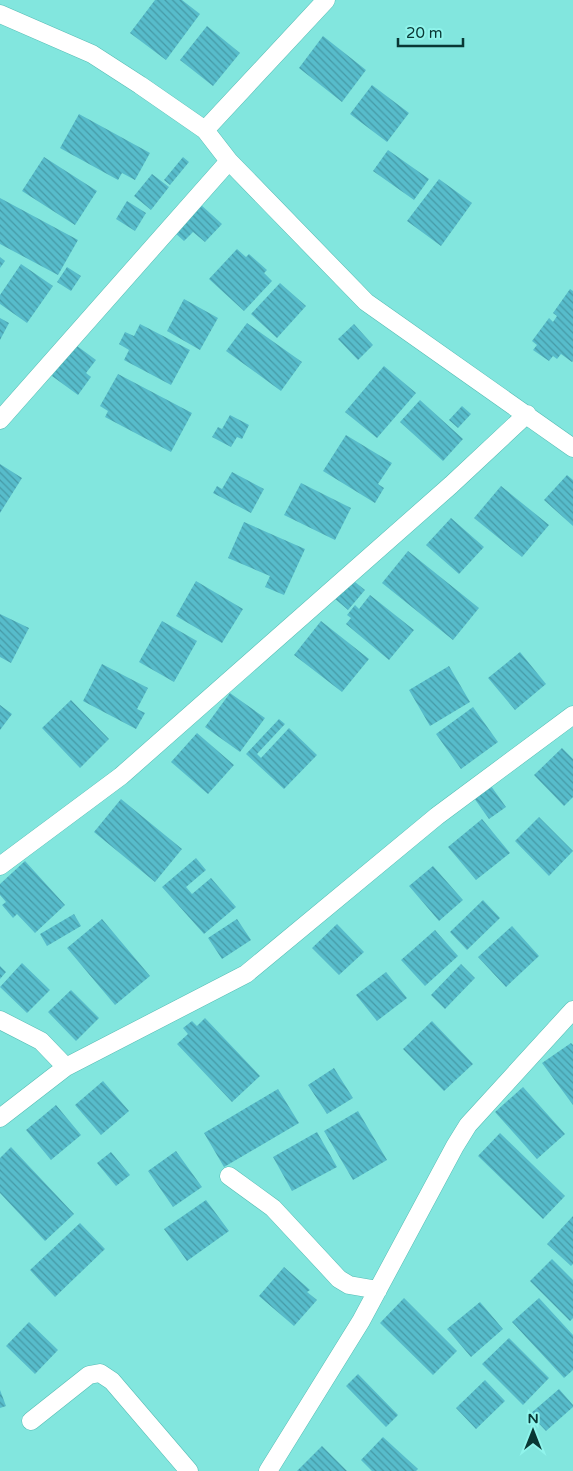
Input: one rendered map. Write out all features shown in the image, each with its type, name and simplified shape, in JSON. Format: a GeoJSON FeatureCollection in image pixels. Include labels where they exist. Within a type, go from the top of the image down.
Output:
{"type":"FeatureCollection","features":[{"type":"Feature","properties":{"kind":"street"},"geometry":{"type":"LineString","coordinates":[[205,130],[326,0]]}},
{"type":"Feature","properties":{"kind":"street"},"geometry":{"type":"LineString","coordinates":[[0,14],[92,54],[140,84],[205,130],[228,161],[366,302],[573,448]]}},
{"type":"Feature","properties":{"kind":"street"},"geometry":{"type":"LineString","coordinates":[[0,420],[228,161]]}},
{"type":"Feature","properties":{"kind":"street"},"geometry":{"type":"LineString","coordinates":[[0,866],[121,776],[451,485],[527,414]]}},
{"type":"Feature","properties":{"kind":"street"},"geometry":{"type":"LineString","coordinates":[[0,1118],[66,1066],[246,974],[438,816],[573,715]]}},
{"type":"Feature","properties":{"kind":"street"},"geometry":{"type":"LineString","coordinates":[[268,1471],[361,1321],[468,1125],[573,1010]]}},
{"type":"Feature","properties":{"kind":"street"},"geometry":{"type":"LineString","coordinates":[[0,1020],[41,1041],[66,1066]]}},
{"type":"Feature","properties":{"kind":"street"},"geometry":{"type":"LineString","coordinates":[[228,1176],[273,1208],[339,1279],[349,1285],[378,1290]]}},
{"type":"Feature","properties":{"kind":"street"},"geometry":{"type":"LineString","coordinates":[[31,1421],[88,1375],[100,1373],[112,1381],[189,1471]]}},
{"type":"Feature","properties":{"kind":"building"},"geometry":{"type":"Polygon","coordinates":[[[155,0],[182,0],[200,14],[166,60],[130,33],[155,0]]]}},
{"type":"Feature","properties":{"kind":"building"},"geometry":{"type":"Polygon","coordinates":[[[207,26],[240,53],[213,86],[180,60],[207,26]]]}},
{"type":"Feature","properties":{"kind":"building"},"geometry":{"type":"Polygon","coordinates":[[[323,36],[366,70],[342,102],[299,68],[323,36]]]}},
{"type":"Feature","properties":{"kind":"building"},"geometry":{"type":"Polygon","coordinates":[[[372,85],[409,113],[387,142],[350,114],[372,85]]]}},
{"type":"Feature","properties":{"kind":"building"},"geometry":{"type":"Polygon","coordinates":[[[79,114],[150,153],[135,180],[122,173],[118,180],[60,148],[79,114]]]}},
{"type":"Feature","properties":{"kind":"building"},"geometry":{"type":"Polygon","coordinates":[[[388,150],[429,179],[414,200],[373,171],[388,150]]]}},
{"type":"Feature","properties":{"kind":"building"},"geometry":{"type":"Polygon","coordinates":[[[44,157],[97,191],[75,225],[22,191],[44,157]]]}},
{"type":"Feature","properties":{"kind":"building"},"geometry":{"type":"Polygon","coordinates":[[[183,157],[189,162],[170,185],[164,180],[183,157]]]}},
{"type":"Feature","properties":{"kind":"building"},"geometry":{"type":"Polygon","coordinates":[[[152,174],[169,187],[151,210],[134,196],[152,174]]]}},
{"type":"Feature","properties":{"kind":"building"},"geometry":{"type":"Polygon","coordinates":[[[439,179],[472,203],[441,246],[407,221],[439,179]]]}},
{"type":"Feature","properties":{"kind":"building"},"geometry":{"type":"Polygon","coordinates":[[[0,198],[78,240],[58,275],[0,244],[0,198]]]}},
{"type":"Feature","properties":{"kind":"building"},"geometry":{"type":"Polygon","coordinates":[[[127,201],[146,213],[135,231],[116,219],[127,201]]]}},
{"type":"Feature","properties":{"kind":"building"},"geometry":{"type":"Polygon","coordinates":[[[200,204],[222,224],[205,242],[193,232],[184,241],[174,232],[200,204]]]}},
{"type":"Feature","properties":{"kind":"building"},"geometry":{"type":"Polygon","coordinates":[[[237,249],[246,257],[249,254],[267,270],[264,273],[272,281],[244,311],[209,279],[237,249]]]}},
{"type":"Feature","properties":{"kind":"building"},"geometry":{"type":"Polygon","coordinates":[[[0,257],[5,261],[0,268],[0,257]]]}},
{"type":"Feature","properties":{"kind":"building"},"geometry":{"type":"Polygon","coordinates":[[[21,264],[53,286],[27,323],[0,304],[0,295],[21,264]]]}},
{"type":"Feature","properties":{"kind":"building"},"geometry":{"type":"Polygon","coordinates":[[[67,267],[81,276],[71,291],[57,282],[67,267]]]}},
{"type":"Feature","properties":{"kind":"building"},"geometry":{"type":"Polygon","coordinates":[[[280,283],[306,306],[277,338],[251,314],[280,283]]]}},
{"type":"Feature","properties":{"kind":"building"},"geometry":{"type":"Polygon","coordinates":[[[570,289],[573,291],[573,361],[561,354],[557,359],[553,356],[549,361],[533,350],[537,345],[532,341],[549,318],[553,322],[557,316],[553,313],[570,289]]]}},
{"type":"Feature","properties":{"kind":"building"},"geometry":{"type":"Polygon","coordinates":[[[184,299],[218,318],[200,350],[167,331],[184,299]]]}},
{"type":"Feature","properties":{"kind":"building"},"geometry":{"type":"Polygon","coordinates":[[[0,318],[9,323],[0,340],[0,318]]]}},
{"type":"Feature","properties":{"kind":"building"},"geometry":{"type":"Polygon","coordinates":[[[247,323],[302,362],[281,391],[226,351],[247,323]]]}},
{"type":"Feature","properties":{"kind":"building"},"geometry":{"type":"Polygon","coordinates":[[[140,324],[190,350],[171,385],[124,360],[129,350],[119,344],[125,332],[134,336],[140,324]]]}},
{"type":"Feature","properties":{"kind":"building"},"geometry":{"type":"Polygon","coordinates":[[[354,324],[373,345],[358,360],[338,339],[354,324]]]}},
{"type":"Feature","properties":{"kind":"building"},"geometry":{"type":"Polygon","coordinates":[[[73,343],[96,360],[86,373],[91,377],[78,395],[52,376],[73,343]]]}},
{"type":"Feature","properties":{"kind":"building"},"geometry":{"type":"Polygon","coordinates":[[[384,366],[416,393],[377,438],[345,412],[384,366]]]}},
{"type":"Feature","properties":{"kind":"building"},"geometry":{"type":"Polygon","coordinates":[[[118,374],[192,413],[171,452],[105,417],[108,411],[100,406],[118,374]]]}},
{"type":"Feature","properties":{"kind":"building"},"geometry":{"type":"Polygon","coordinates":[[[420,400],[463,439],[443,461],[400,422],[420,400]]]}},
{"type":"Feature","properties":{"kind":"building"},"geometry":{"type":"Polygon","coordinates":[[[462,406],[471,414],[458,428],[449,420],[462,406]]]}},
{"type":"Feature","properties":{"kind":"building"},"geometry":{"type":"Polygon","coordinates":[[[230,415],[249,425],[242,439],[237,437],[231,447],[212,437],[218,427],[222,429],[230,415]]]}},
{"type":"Feature","properties":{"kind":"building"},"geometry":{"type":"Polygon","coordinates":[[[346,435],[392,463],[378,484],[384,488],[375,503],[323,471],[346,435]]]}},
{"type":"Feature","properties":{"kind":"building"},"geometry":{"type":"Polygon","coordinates":[[[0,464],[22,478],[0,513],[0,464]]]}},
{"type":"Feature","properties":{"kind":"building"},"geometry":{"type":"Polygon","coordinates":[[[232,472],[264,489],[251,513],[213,493],[217,486],[222,489],[232,472]]]}},
{"type":"Feature","properties":{"kind":"building"},"geometry":{"type":"Polygon","coordinates":[[[567,475],[573,480],[573,526],[544,500],[567,475]]]}},
{"type":"Feature","properties":{"kind":"building"},"geometry":{"type":"Polygon","coordinates":[[[301,483],[351,508],[335,540],[284,515],[301,483]]]}},
{"type":"Feature","properties":{"kind":"building"},"geometry":{"type":"Polygon","coordinates":[[[501,486],[549,525],[522,557],[474,518],[501,486]]]}},
{"type":"Feature","properties":{"kind":"building"},"geometry":{"type":"Polygon","coordinates":[[[451,518],[484,547],[459,574],[426,545],[451,518]]]}},
{"type":"Feature","properties":{"kind":"building"},"geometry":{"type":"Polygon","coordinates":[[[244,522],[305,549],[284,595],[265,587],[270,576],[228,558],[244,522]]]}},
{"type":"Feature","properties":{"kind":"building"},"geometry":{"type":"Polygon","coordinates":[[[408,551],[479,608],[453,640],[382,583],[408,551]]]}},
{"type":"Feature","properties":{"kind":"building"},"geometry":{"type":"Polygon","coordinates":[[[350,578],[365,590],[348,610],[333,597],[350,578]]]}},
{"type":"Feature","properties":{"kind":"building"},"geometry":{"type":"Polygon","coordinates":[[[196,581],[243,609],[222,643],[176,616],[196,581]]]}},
{"type":"Feature","properties":{"kind":"building"},"geometry":{"type":"Polygon","coordinates":[[[370,595],[414,630],[389,660],[346,624],[351,618],[347,615],[355,605],[359,609],[370,595]]]}},
{"type":"Feature","properties":{"kind":"building"},"geometry":{"type":"Polygon","coordinates":[[[0,614],[29,628],[11,663],[0,657],[0,614]]]}},
{"type":"Feature","properties":{"kind":"building"},"geometry":{"type":"Polygon","coordinates":[[[162,621],[197,641],[174,682],[139,662],[162,621]]]}},
{"type":"Feature","properties":{"kind":"building"},"geometry":{"type":"Polygon","coordinates":[[[321,621],[369,659],[342,692],[294,655],[321,621]]]}},
{"type":"Feature","properties":{"kind":"building"},"geometry":{"type":"Polygon","coordinates":[[[520,652],[546,684],[515,710],[488,678],[520,652]]]}},
{"type":"Feature","properties":{"kind":"building"},"geometry":{"type":"Polygon","coordinates":[[[102,664],[148,688],[137,709],[145,713],[136,729],[83,701],[102,664]]]}},
{"type":"Feature","properties":{"kind":"building"},"geometry":{"type":"Polygon","coordinates":[[[449,666],[470,702],[430,726],[409,690],[449,666]]]}},
{"type":"Feature","properties":{"kind":"building"},"geometry":{"type":"Polygon","coordinates":[[[230,693],[265,718],[240,752],[205,727],[230,693]]]}},
{"type":"Feature","properties":{"kind":"building"},"geometry":{"type":"Polygon","coordinates":[[[71,700],[109,739],[80,768],[42,728],[71,700]]]}},
{"type":"Feature","properties":{"kind":"building"},"geometry":{"type":"Polygon","coordinates":[[[0,705],[12,714],[0,730],[0,705]]]}},
{"type":"Feature","properties":{"kind":"building"},"geometry":{"type":"Polygon","coordinates":[[[473,707],[498,742],[461,769],[436,734],[473,707]]]}},
{"type":"Feature","properties":{"kind":"building"},"geometry":{"type":"Polygon","coordinates":[[[279,719],[285,724],[257,754],[261,758],[289,728],[317,755],[284,789],[246,754],[279,719]]]}},
{"type":"Feature","properties":{"kind":"building"},"geometry":{"type":"Polygon","coordinates":[[[197,733],[234,765],[208,794],[171,762],[197,733]]]}},
{"type":"Feature","properties":{"kind":"building"},"geometry":{"type":"Polygon","coordinates":[[[562,748],[573,759],[573,797],[564,806],[534,775],[562,748]]]}},
{"type":"Feature","properties":{"kind":"building"},"geometry":{"type":"Polygon","coordinates":[[[491,786],[506,807],[489,819],[474,798],[491,786]]]}},
{"type":"Feature","properties":{"kind":"building"},"geometry":{"type":"Polygon","coordinates":[[[121,799],[182,849],[155,882],[94,832],[121,799]]]}},
{"type":"Feature","properties":{"kind":"building"},"geometry":{"type":"Polygon","coordinates":[[[539,817],[573,851],[549,876],[515,841],[539,817]]]}},
{"type":"Feature","properties":{"kind":"building"},"geometry":{"type":"Polygon","coordinates":[[[482,819],[510,853],[476,880],[448,847],[482,819]]]}},
{"type":"Feature","properties":{"kind":"building"},"geometry":{"type":"Polygon","coordinates":[[[196,858],[206,870],[186,887],[192,894],[211,878],[236,907],[204,934],[162,887],[196,858]]]}},
{"type":"Feature","properties":{"kind":"building"},"geometry":{"type":"Polygon","coordinates":[[[25,861],[65,905],[35,933],[17,914],[13,918],[2,905],[6,902],[0,895],[0,884],[25,861]]]}},
{"type":"Feature","properties":{"kind":"building"},"geometry":{"type":"Polygon","coordinates":[[[433,866],[463,900],[439,921],[409,886],[433,866]]]}},
{"type":"Feature","properties":{"kind":"building"},"geometry":{"type":"Polygon","coordinates":[[[483,900],[500,918],[467,950],[450,932],[483,900]]]}},
{"type":"Feature","properties":{"kind":"building"},"geometry":{"type":"Polygon","coordinates":[[[74,914],[81,926],[47,946],[40,934],[74,914]]]}},
{"type":"Feature","properties":{"kind":"building"},"geometry":{"type":"Polygon","coordinates":[[[102,919],[150,976],[115,1005],[67,948],[102,919]]]}},
{"type":"Feature","properties":{"kind":"building"},"geometry":{"type":"Polygon","coordinates":[[[237,919],[251,940],[222,959],[208,938],[237,919]]]}},
{"type":"Feature","properties":{"kind":"building"},"geometry":{"type":"Polygon","coordinates":[[[337,924],[364,952],[339,975],[312,948],[337,924]]]}},
{"type":"Feature","properties":{"kind":"building"},"geometry":{"type":"Polygon","coordinates":[[[512,926],[539,956],[506,987],[478,957],[512,926]]]}},
{"type":"Feature","properties":{"kind":"building"},"geometry":{"type":"Polygon","coordinates":[[[435,930],[458,956],[425,986],[401,960],[435,930]]]}},
{"type":"Feature","properties":{"kind":"building"},"geometry":{"type":"Polygon","coordinates":[[[22,963],[50,990],[27,1013],[0,987],[22,963]]]}},
{"type":"Feature","properties":{"kind":"building"},"geometry":{"type":"Polygon","coordinates":[[[461,964],[475,978],[445,1009],[431,995],[461,964]]]}},
{"type":"Feature","properties":{"kind":"building"},"geometry":{"type":"Polygon","coordinates":[[[0,966],[6,972],[0,979],[0,966]]]}},
{"type":"Feature","properties":{"kind":"building"},"geometry":{"type":"Polygon","coordinates":[[[386,972],[407,998],[377,1021],[356,995],[386,972]]]}},
{"type":"Feature","properties":{"kind":"building"},"geometry":{"type":"Polygon","coordinates":[[[71,990],[99,1018],[76,1041],[48,1012],[71,990]]]}},
{"type":"Feature","properties":{"kind":"building"},"geometry":{"type":"Polygon","coordinates":[[[205,1018],[260,1076],[232,1102],[177,1044],[188,1034],[183,1028],[192,1021],[197,1026],[205,1018]]]}},
{"type":"Feature","properties":{"kind":"building"},"geometry":{"type":"Polygon","coordinates":[[[432,1021],[473,1064],[444,1091],[403,1049],[432,1021]]]}},
{"type":"Feature","properties":{"kind":"building"},"geometry":{"type":"Polygon","coordinates":[[[571,1043],[573,1045],[573,1105],[542,1063],[571,1043]]]}},
{"type":"Feature","properties":{"kind":"building"},"geometry":{"type":"Polygon","coordinates":[[[334,1068],[353,1098],[327,1114],[308,1085],[334,1068]]]}},
{"type":"Feature","properties":{"kind":"building"},"geometry":{"type":"Polygon","coordinates":[[[103,1081],[129,1111],[101,1135],[75,1105],[103,1081]]]}},
{"type":"Feature","properties":{"kind":"building"},"geometry":{"type":"Polygon","coordinates":[[[523,1087],[565,1134],[537,1159],[495,1112],[523,1087]]]}},
{"type":"Feature","properties":{"kind":"building"},"geometry":{"type":"Polygon","coordinates":[[[278,1089],[299,1123],[224,1167],[204,1133],[278,1089]]]}},
{"type":"Feature","properties":{"kind":"building"},"geometry":{"type":"Polygon","coordinates":[[[56,1105],[81,1135],[51,1160],[26,1130],[56,1105]]]}},
{"type":"Feature","properties":{"kind":"building"},"geometry":{"type":"Polygon","coordinates":[[[358,1111],[387,1160],[353,1180],[324,1131],[358,1111]]]}},
{"type":"Feature","properties":{"kind":"building"},"geometry":{"type":"Polygon","coordinates":[[[317,1132],[337,1167],[292,1191],[273,1157],[317,1132]]]}},
{"type":"Feature","properties":{"kind":"building"},"geometry":{"type":"Polygon","coordinates":[[[500,1133],[565,1196],[543,1219],[478,1156],[500,1133]]]}},
{"type":"Feature","properties":{"kind":"building"},"geometry":{"type":"Polygon","coordinates":[[[11,1147],[74,1214],[45,1241],[0,1193],[0,1158],[11,1147]]]}},
{"type":"Feature","properties":{"kind":"building"},"geometry":{"type":"Polygon","coordinates":[[[176,1151],[202,1187],[173,1207],[148,1171],[176,1151]]]}},
{"type":"Feature","properties":{"kind":"building"},"geometry":{"type":"Polygon","coordinates":[[[111,1152],[130,1175],[116,1186],[97,1163],[111,1152]]]}},
{"type":"Feature","properties":{"kind":"building"},"geometry":{"type":"Polygon","coordinates":[[[206,1200],[229,1231],[187,1261],[164,1229],[206,1200]]]}},
{"type":"Feature","properties":{"kind":"building"},"geometry":{"type":"Polygon","coordinates":[[[573,1216],[573,1264],[571,1266],[547,1244],[573,1216]]]}},
{"type":"Feature","properties":{"kind":"building"},"geometry":{"type":"Polygon","coordinates":[[[80,1223],[105,1249],[55,1297],[30,1270],[80,1223]]]}},
{"type":"Feature","properties":{"kind":"building"},"geometry":{"type":"Polygon","coordinates":[[[552,1259],[573,1280],[573,1318],[570,1321],[530,1281],[552,1259]]]}},
{"type":"Feature","properties":{"kind":"building"},"geometry":{"type":"Polygon","coordinates":[[[284,1267],[310,1290],[307,1292],[317,1300],[294,1326],[259,1296],[284,1267]]]}},
{"type":"Feature","properties":{"kind":"building"},"geometry":{"type":"Polygon","coordinates":[[[404,1298],[457,1351],[433,1375],[380,1323],[404,1298]]]}},
{"type":"Feature","properties":{"kind":"building"},"geometry":{"type":"Polygon","coordinates":[[[539,1298],[573,1335],[573,1370],[564,1378],[512,1322],[539,1298]]]}},
{"type":"Feature","properties":{"kind":"building"},"geometry":{"type":"Polygon","coordinates":[[[480,1302],[503,1329],[471,1357],[447,1329],[480,1302]]]}},
{"type":"Feature","properties":{"kind":"building"},"geometry":{"type":"Polygon","coordinates":[[[29,1322],[58,1350],[35,1374],[6,1346],[29,1322]]]}},
{"type":"Feature","properties":{"kind":"building"},"geometry":{"type":"Polygon","coordinates":[[[509,1338],[549,1378],[523,1405],[482,1364],[509,1338]]]}},
{"type":"Feature","properties":{"kind":"building"},"geometry":{"type":"Polygon","coordinates":[[[358,1374],[398,1415],[386,1427],[346,1386],[358,1374]]]}},
{"type":"Feature","properties":{"kind":"building"},"geometry":{"type":"Polygon","coordinates":[[[485,1380],[505,1401],[476,1429],[456,1408],[485,1380]]]}},
{"type":"Feature","properties":{"kind":"building"},"geometry":{"type":"Polygon","coordinates":[[[559,1389],[573,1407],[546,1431],[530,1414],[559,1389]]]}},
{"type":"Feature","properties":{"kind":"building"},"geometry":{"type":"Polygon","coordinates":[[[0,1390],[6,1406],[0,1408],[0,1390]]]}},
{"type":"Feature","properties":{"kind":"building"},"geometry":{"type":"Polygon","coordinates":[[[383,1437],[418,1469],[416,1471],[372,1471],[361,1460],[383,1437]]]}},
{"type":"Feature","properties":{"kind":"building"},"geometry":{"type":"Polygon","coordinates":[[[322,1446],[347,1471],[297,1471],[322,1446]]]}}]}
